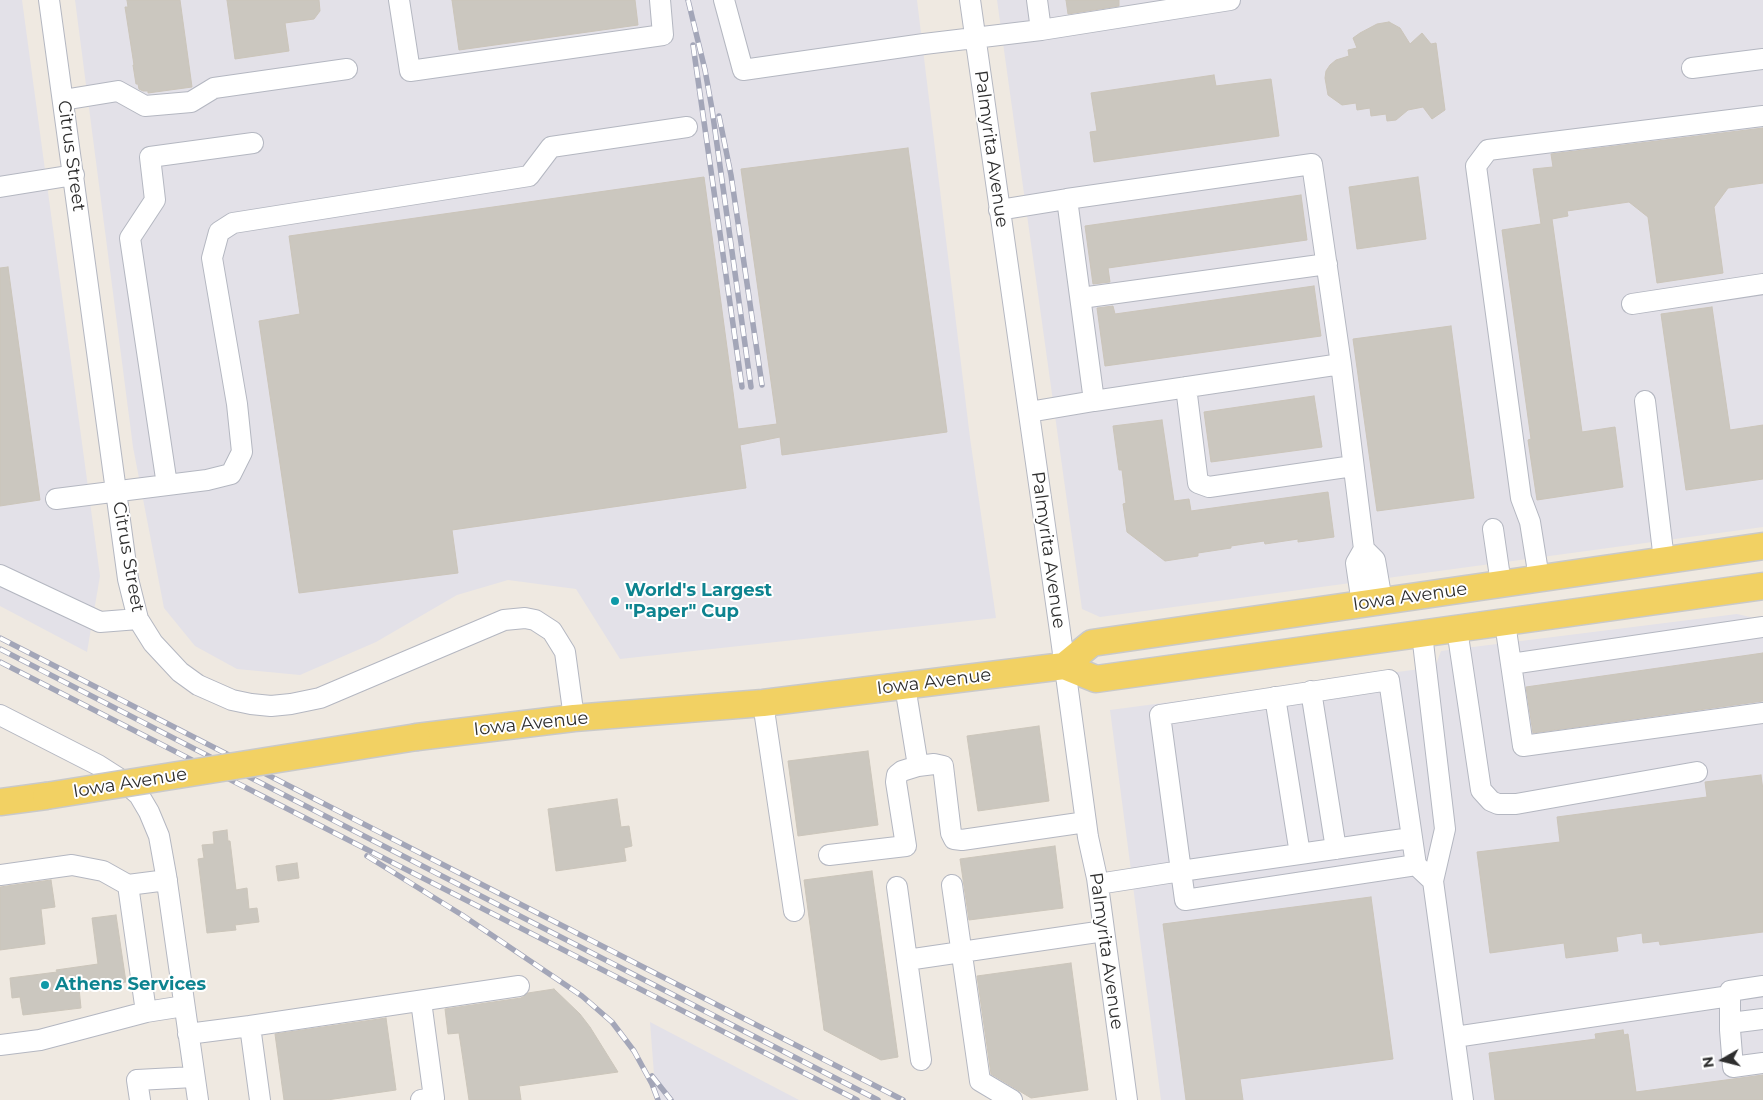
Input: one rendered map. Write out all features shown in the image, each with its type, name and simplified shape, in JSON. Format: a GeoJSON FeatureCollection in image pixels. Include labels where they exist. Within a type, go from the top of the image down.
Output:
{"type":"FeatureCollection","features":[{"type":"Feature","properties":{"kind":"main road","name":"Iowa Avenue"},"geometry":{"type":"LineString","coordinates":[[1064,666],[1092,643],[1763,546]]}},
{"type":"Feature","properties":{"kind":"main road","name":"Iowa Avenue"},"geometry":{"type":"LineString","coordinates":[[0,802],[417,737],[574,718],[763,703],[1064,666],[1096,679],[1763,586]]}},
{"type":"Feature","properties":{"kind":"street","name":"Citrus Street"},"geometry":{"type":"LineString","coordinates":[[50,0],[128,579],[138,619],[152,643],[168,662],[198,685],[232,700],[271,706],[320,698],[504,620],[525,618],[535,620],[552,631],[565,652],[574,718]]}},
{"type":"Feature","properties":{"kind":"street"},"geometry":{"type":"LineString","coordinates":[[399,0],[410,71],[663,35],[660,0]]}},
{"type":"Feature","properties":{"kind":"street"},"geometry":{"type":"LineString","coordinates":[[724,0],[743,70],[1041,30],[1144,7],[1230,0]]}},
{"type":"Feature","properties":{"kind":"street","name":"Palmyrita Avenue"},"geometry":{"type":"LineString","coordinates":[[970,0],[1086,822],[1098,884],[1128,1100]]}},
{"type":"Feature","properties":{"kind":"street"},"geometry":{"type":"LineString","coordinates":[[1037,0],[1041,30]]}},
{"type":"Feature","properties":{"kind":"street"},"geometry":{"type":"LineString","coordinates":[[1692,68],[1763,59]]}},
{"type":"Feature","properties":{"kind":"street"},"geometry":{"type":"LineString","coordinates":[[63,100],[118,91],[145,106],[191,102],[214,88],[347,69]]}},
{"type":"Feature","properties":{"kind":"street"},"geometry":{"type":"LineString","coordinates":[[1539,578],[1530,522],[1521,498],[1476,166],[1488,150],[1763,116]]}},
{"type":"Feature","properties":{"kind":"street"},"geometry":{"type":"LineString","coordinates":[[56,500],[207,480],[231,474],[242,452],[237,404],[212,258],[219,232],[233,223],[529,176],[551,148],[687,127]]}},
{"type":"Feature","properties":{"kind":"street"},"geometry":{"type":"LineString","coordinates":[[167,485],[130,238],[155,200],[150,157],[253,143]]}},
{"type":"Feature","properties":{"kind":"street"},"geometry":{"type":"LineString","coordinates":[[999,210],[1312,164],[1341,364],[1364,548],[1375,560],[1372,602]]}},
{"type":"Feature","properties":{"kind":"street"},"geometry":{"type":"LineString","coordinates":[[0,187],[74,176]]}},
{"type":"Feature","properties":{"kind":"street"},"geometry":{"type":"LineString","coordinates":[[1067,200],[1094,401]]}},
{"type":"Feature","properties":{"kind":"street"},"geometry":{"type":"LineString","coordinates":[[1080,298],[1327,264]]}},
{"type":"Feature","properties":{"kind":"street"},"geometry":{"type":"LineString","coordinates":[[1632,304],[1763,284]]}},
{"type":"Feature","properties":{"kind":"street"},"geometry":{"type":"LineString","coordinates":[[1029,412],[1341,364]]}},
{"type":"Feature","properties":{"kind":"street"},"geometry":{"type":"LineString","coordinates":[[1186,387],[1198,483],[1210,487],[1354,466]]}},
{"type":"Feature","properties":{"kind":"street"},"geometry":{"type":"LineString","coordinates":[[1645,401],[1664,560]]}},
{"type":"Feature","properties":{"kind":"street"},"geometry":{"type":"LineString","coordinates":[[1493,530],[1501,584]]}},
{"type":"Feature","properties":{"kind":"street"},"geometry":{"type":"LineString","coordinates":[[0,575],[100,622],[138,619]]}},
{"type":"Feature","properties":{"kind":"street"},"geometry":{"type":"LineString","coordinates":[[1505,623],[1523,746],[1763,713]]}},
{"type":"Feature","properties":{"kind":"street"},"geometry":{"type":"LineString","coordinates":[[1511,664],[1763,627]]}},
{"type":"Feature","properties":{"kind":"street"},"geometry":{"type":"LineString","coordinates":[[1457,629],[1481,790],[1491,801],[1498,804],[1516,804],[1697,772]]}},
{"type":"Feature","properties":{"kind":"street"},"geometry":{"type":"LineString","coordinates":[[1422,634],[1445,829],[1433,881],[1464,1100]]}},
{"type":"Feature","properties":{"kind":"street"},"geometry":{"type":"LineString","coordinates":[[1416,865],[1185,900],[1160,715],[1389,680],[1416,865],[1433,881]]}},
{"type":"Feature","properties":{"kind":"street"},"geometry":{"type":"LineString","coordinates":[[904,686],[918,766]]}},
{"type":"Feature","properties":{"kind":"street"},"geometry":{"type":"LineString","coordinates":[[1311,691],[1336,849]]}},
{"type":"Feature","properties":{"kind":"street"},"geometry":{"type":"LineString","coordinates":[[1275,697],[1300,854]]}},
{"type":"Feature","properties":{"kind":"street"},"geometry":{"type":"LineString","coordinates":[[763,703],[794,911]]}},
{"type":"Feature","properties":{"kind":"street"},"geometry":{"type":"LineString","coordinates":[[0,715],[98,765],[123,781],[139,795],[149,812],[159,836],[167,880],[198,1100]]}},
{"type":"Feature","properties":{"kind":"street"},"geometry":{"type":"LineString","coordinates":[[829,855],[906,846],[896,782],[897,775],[902,771],[918,766],[934,764],[943,766],[951,833],[954,839],[962,840],[1086,822]]}},
{"type":"Feature","properties":{"kind":"street"},"geometry":{"type":"LineString","coordinates":[[1098,884],[1411,838]]}},
{"type":"Feature","properties":{"kind":"street"},"geometry":{"type":"LineString","coordinates":[[0,875],[72,865],[103,871],[128,885],[167,880]]}},
{"type":"Feature","properties":{"kind":"street"},"geometry":{"type":"LineString","coordinates":[[128,885],[146,1012]]}},
{"type":"Feature","properties":{"kind":"street"},"geometry":{"type":"LineString","coordinates":[[952,885],[980,1081],[1012,1100]]}},
{"type":"Feature","properties":{"kind":"street"},"geometry":{"type":"LineString","coordinates":[[896,887],[921,1060]]}},
{"type":"Feature","properties":{"kind":"street"},"geometry":{"type":"LineString","coordinates":[[907,960],[1104,932]]}},
{"type":"Feature","properties":{"kind":"street"},"geometry":{"type":"LineString","coordinates":[[188,1034],[519,986]]}},
{"type":"Feature","properties":{"kind":"street"},"geometry":{"type":"LineString","coordinates":[[1763,986],[1730,991],[1733,1067],[1763,1062]]}},
{"type":"Feature","properties":{"kind":"street"},"geometry":{"type":"LineString","coordinates":[[1455,1037],[1730,996]]}},
{"type":"Feature","properties":{"kind":"street"},"geometry":{"type":"LineString","coordinates":[[421,1001],[434,1098],[421,1100]]}},
{"type":"Feature","properties":{"kind":"street"},"geometry":{"type":"LineString","coordinates":[[0,1045],[40,1040],[146,1012],[184,1006]]}},
{"type":"Feature","properties":{"kind":"street"},"geometry":{"type":"LineString","coordinates":[[1730,1023],[1763,1019]]}},
{"type":"Feature","properties":{"kind":"street"},"geometry":{"type":"LineString","coordinates":[[250,1026],[260,1100]]}},
{"type":"Feature","properties":{"kind":"street"},"geometry":{"type":"LineString","coordinates":[[140,1100],[137,1080],[194,1077]]}},
{"type":"Feature","properties":{"kind":"shaded area"},"geometry":{"type":"Polygon","coordinates":[[[0,0],[22,0],[100,576],[87,652],[0,606],[0,0]]]}},
{"type":"Feature","properties":{"kind":"shaded area"},"geometry":{"type":"Polygon","coordinates":[[[75,0],[917,0],[970,438],[996,618],[620,659],[576,589],[508,580],[457,595],[376,642],[300,675],[237,669],[195,646],[164,608],[133,447],[75,0]]]}},
{"type":"Feature","properties":{"kind":"shaded area"},"geometry":{"type":"Polygon","coordinates":[[[997,0],[1763,0],[1763,527],[1100,617],[1082,609],[997,0]]]}},
{"type":"Feature","properties":{"kind":"shaded area"},"geometry":{"type":"Polygon","coordinates":[[[1737,614],[1763,620],[1763,1100],[1161,1100],[1110,710],[1435,667],[1441,651],[1737,614]]]}},
{"type":"Feature","properties":{"kind":"shaded area"},"geometry":{"type":"Polygon","coordinates":[[[650,1022],[799,1100],[656,1100],[650,1022]]]}},
{"type":"Feature","properties":{"kind":"building"},"geometry":{"type":"Polygon","coordinates":[[[127,0],[180,0],[192,87],[148,93],[148,91],[139,89],[138,84],[136,84],[125,7],[128,7],[127,0]]]}},
{"type":"Feature","properties":{"kind":"building"},"geometry":{"type":"Polygon","coordinates":[[[227,0],[319,0],[320,11],[314,19],[285,23],[289,51],[235,59],[227,0]]]}},
{"type":"Feature","properties":{"kind":"building"},"geometry":{"type":"Polygon","coordinates":[[[452,0],[635,0],[638,25],[459,50],[452,0]]]}},
{"type":"Feature","properties":{"kind":"building"},"geometry":{"type":"Polygon","coordinates":[[[1066,0],[1119,0],[1119,6],[1068,14],[1066,0]]]}},
{"type":"Feature","properties":{"kind":"building"},"geometry":{"type":"Polygon","coordinates":[[[1389,22],[1400,28],[1410,44],[1422,33],[1431,44],[1436,43],[1445,110],[1432,119],[1423,107],[1408,110],[1396,120],[1387,121],[1386,114],[1371,116],[1370,108],[1357,110],[1356,103],[1342,105],[1328,95],[1325,78],[1326,71],[1330,65],[1336,60],[1349,56],[1348,50],[1357,48],[1353,38],[1377,24],[1389,22]]]}},
{"type":"Feature","properties":{"kind":"building"},"geometry":{"type":"Polygon","coordinates":[[[1214,75],[1216,86],[1271,79],[1279,136],[1094,162],[1090,132],[1097,131],[1091,93],[1214,75]]]}},
{"type":"Feature","properties":{"kind":"building"},"geometry":{"type":"Polygon","coordinates":[[[1763,128],[1763,183],[1728,188],[1714,207],[1723,273],[1657,283],[1648,217],[1629,202],[1567,211],[1568,216],[1552,219],[1582,432],[1615,427],[1623,487],[1537,500],[1528,440],[1531,439],[1502,230],[1541,224],[1533,169],[1553,167],[1551,154],[1763,128]]]}},
{"type":"Feature","properties":{"kind":"building"},"geometry":{"type":"Polygon","coordinates":[[[908,148],[947,432],[782,455],[780,437],[740,445],[746,488],[452,530],[458,573],[299,593],[259,321],[300,314],[289,236],[704,177],[738,429],[777,424],[741,169],[908,148]]]}},
{"type":"Feature","properties":{"kind":"building"},"geometry":{"type":"Polygon","coordinates":[[[1418,177],[1426,239],[1357,249],[1349,187],[1418,177]]]}},
{"type":"Feature","properties":{"kind":"building"},"geometry":{"type":"Polygon","coordinates":[[[1301,195],[1307,240],[1108,268],[1110,282],[1093,284],[1085,226],[1301,195]]]}},
{"type":"Feature","properties":{"kind":"building"},"geometry":{"type":"Polygon","coordinates":[[[8,267],[40,500],[0,506],[0,268],[8,267]]]}},
{"type":"Feature","properties":{"kind":"building"},"geometry":{"type":"Polygon","coordinates":[[[1314,286],[1321,336],[1105,366],[1097,308],[1113,306],[1115,314],[1314,286]]]}},
{"type":"Feature","properties":{"kind":"building"},"geometry":{"type":"Polygon","coordinates":[[[1712,307],[1730,430],[1763,425],[1763,479],[1686,490],[1661,314],[1712,307]]]}},
{"type":"Feature","properties":{"kind":"building"},"geometry":{"type":"Polygon","coordinates":[[[1451,326],[1474,498],[1377,511],[1353,339],[1451,326]]]}},
{"type":"Feature","properties":{"kind":"building"},"geometry":{"type":"Polygon","coordinates":[[[1314,396],[1322,447],[1211,462],[1204,412],[1314,396]]]}},
{"type":"Feature","properties":{"kind":"building"},"geometry":{"type":"Polygon","coordinates":[[[1162,420],[1174,501],[1189,499],[1191,511],[1328,492],[1334,537],[1298,542],[1298,539],[1265,544],[1264,541],[1198,553],[1198,556],[1165,561],[1127,532],[1123,504],[1126,503],[1122,470],[1119,470],[1113,426],[1162,420]]]}},
{"type":"Feature","properties":{"kind":"building"},"geometry":{"type":"Polygon","coordinates":[[[1763,653],[1763,701],[1533,733],[1526,687],[1763,653]]]}},
{"type":"Feature","properties":{"kind":"building"},"geometry":{"type":"Polygon","coordinates":[[[1039,726],[1049,801],[978,811],[967,736],[1039,726]]]}},
{"type":"Feature","properties":{"kind":"building"},"geometry":{"type":"Polygon","coordinates":[[[868,751],[878,825],[798,836],[788,761],[868,751]]]}},
{"type":"Feature","properties":{"kind":"building"},"geometry":{"type":"Polygon","coordinates":[[[1761,775],[1763,790],[1763,932],[1660,945],[1659,941],[1643,943],[1642,933],[1616,937],[1618,951],[1566,958],[1564,943],[1490,953],[1477,852],[1560,842],[1557,817],[1707,797],[1705,782],[1761,775]]]}},
{"type":"Feature","properties":{"kind":"building"},"geometry":{"type":"Polygon","coordinates":[[[617,799],[621,827],[629,826],[632,846],[624,848],[626,861],[556,871],[548,809],[617,799]]]}},
{"type":"Feature","properties":{"kind":"building"},"geometry":{"type":"Polygon","coordinates":[[[227,830],[236,890],[247,888],[249,909],[257,908],[259,922],[235,925],[236,930],[207,933],[198,859],[204,858],[202,845],[214,844],[213,832],[227,830]]]}},
{"type":"Feature","properties":{"kind":"building"},"geometry":{"type":"Polygon","coordinates":[[[1055,846],[1063,908],[969,920],[960,859],[1055,846]]]}},
{"type":"Feature","properties":{"kind":"building"},"geometry":{"type":"Polygon","coordinates":[[[297,863],[299,878],[278,881],[276,866],[297,863]]]}},
{"type":"Feature","properties":{"kind":"building"},"geometry":{"type":"Polygon","coordinates":[[[872,871],[898,1057],[881,1060],[824,1030],[804,880],[872,871]]]}},
{"type":"Feature","properties":{"kind":"building"},"geometry":{"type":"Polygon","coordinates":[[[51,880],[55,907],[41,909],[45,944],[0,950],[0,887],[51,880]]]}},
{"type":"Feature","properties":{"kind":"building"},"geometry":{"type":"Polygon","coordinates":[[[1371,897],[1393,1059],[1240,1079],[1243,1100],[1186,1100],[1163,924],[1371,897]]]}},
{"type":"Feature","properties":{"kind":"building"},"geometry":{"type":"Polygon","coordinates":[[[116,915],[126,982],[79,988],[81,1008],[23,1015],[20,997],[12,998],[10,978],[98,964],[92,918],[116,915]]]}},
{"type":"Feature","properties":{"kind":"building"},"geometry":{"type":"Polygon","coordinates":[[[1071,963],[1088,1090],[1031,1098],[991,1074],[977,976],[1071,963]]]}},
{"type":"Feature","properties":{"kind":"building"},"geometry":{"type":"Polygon","coordinates":[[[554,989],[580,1014],[618,1072],[519,1086],[521,1100],[469,1100],[459,1033],[448,1034],[445,1009],[521,998],[528,993],[554,989]]]}},
{"type":"Feature","properties":{"kind":"building"},"geometry":{"type":"Polygon","coordinates":[[[386,1018],[396,1090],[327,1100],[284,1100],[275,1034],[386,1018]]]}},
{"type":"Feature","properties":{"kind":"building"},"geometry":{"type":"Polygon","coordinates":[[[1623,1030],[1624,1035],[1628,1034],[1636,1092],[1763,1075],[1763,1100],[1495,1100],[1489,1053],[1596,1039],[1595,1034],[1623,1030]]]}},
{"type":"Feature","properties":{"kind":"railway"},"geometry":{"type":"LineString","coordinates":[[688,0],[705,70],[712,109],[751,387]]}},
{"type":"Feature","properties":{"kind":"railway"},"geometry":{"type":"LineString","coordinates":[[693,45],[742,387]]}},
{"type":"Feature","properties":{"kind":"railway"},"geometry":{"type":"LineString","coordinates":[[719,116],[731,175],[762,385]]}},
{"type":"Feature","properties":{"kind":"railway"},"geometry":{"type":"LineString","coordinates":[[0,638],[903,1100]]}},
{"type":"Feature","properties":{"kind":"railway"},"geometry":{"type":"LineString","coordinates":[[0,649],[878,1100]]}},
{"type":"Feature","properties":{"kind":"railway"},"geometry":{"type":"LineString","coordinates":[[0,662],[857,1100]]}},
{"type":"Feature","properties":{"kind":"railway"},"geometry":{"type":"LineString","coordinates":[[367,856],[462,915],[582,996],[612,1022],[634,1051],[652,1084],[658,1100]]}},
{"type":"Feature","properties":{"kind":"railway"},"geometry":{"type":"LineString","coordinates":[[652,1076],[671,1100]]}},
{"type":"Feature","properties":{"kind":"place","name":"World's Largest \"Paper\" Cup"},"geometry":{"type":"Point","coordinates":[615,601]}},
{"type":"Feature","properties":{"kind":"place","name":"Athens Services"},"geometry":{"type":"Point","coordinates":[45,985]}}]}
